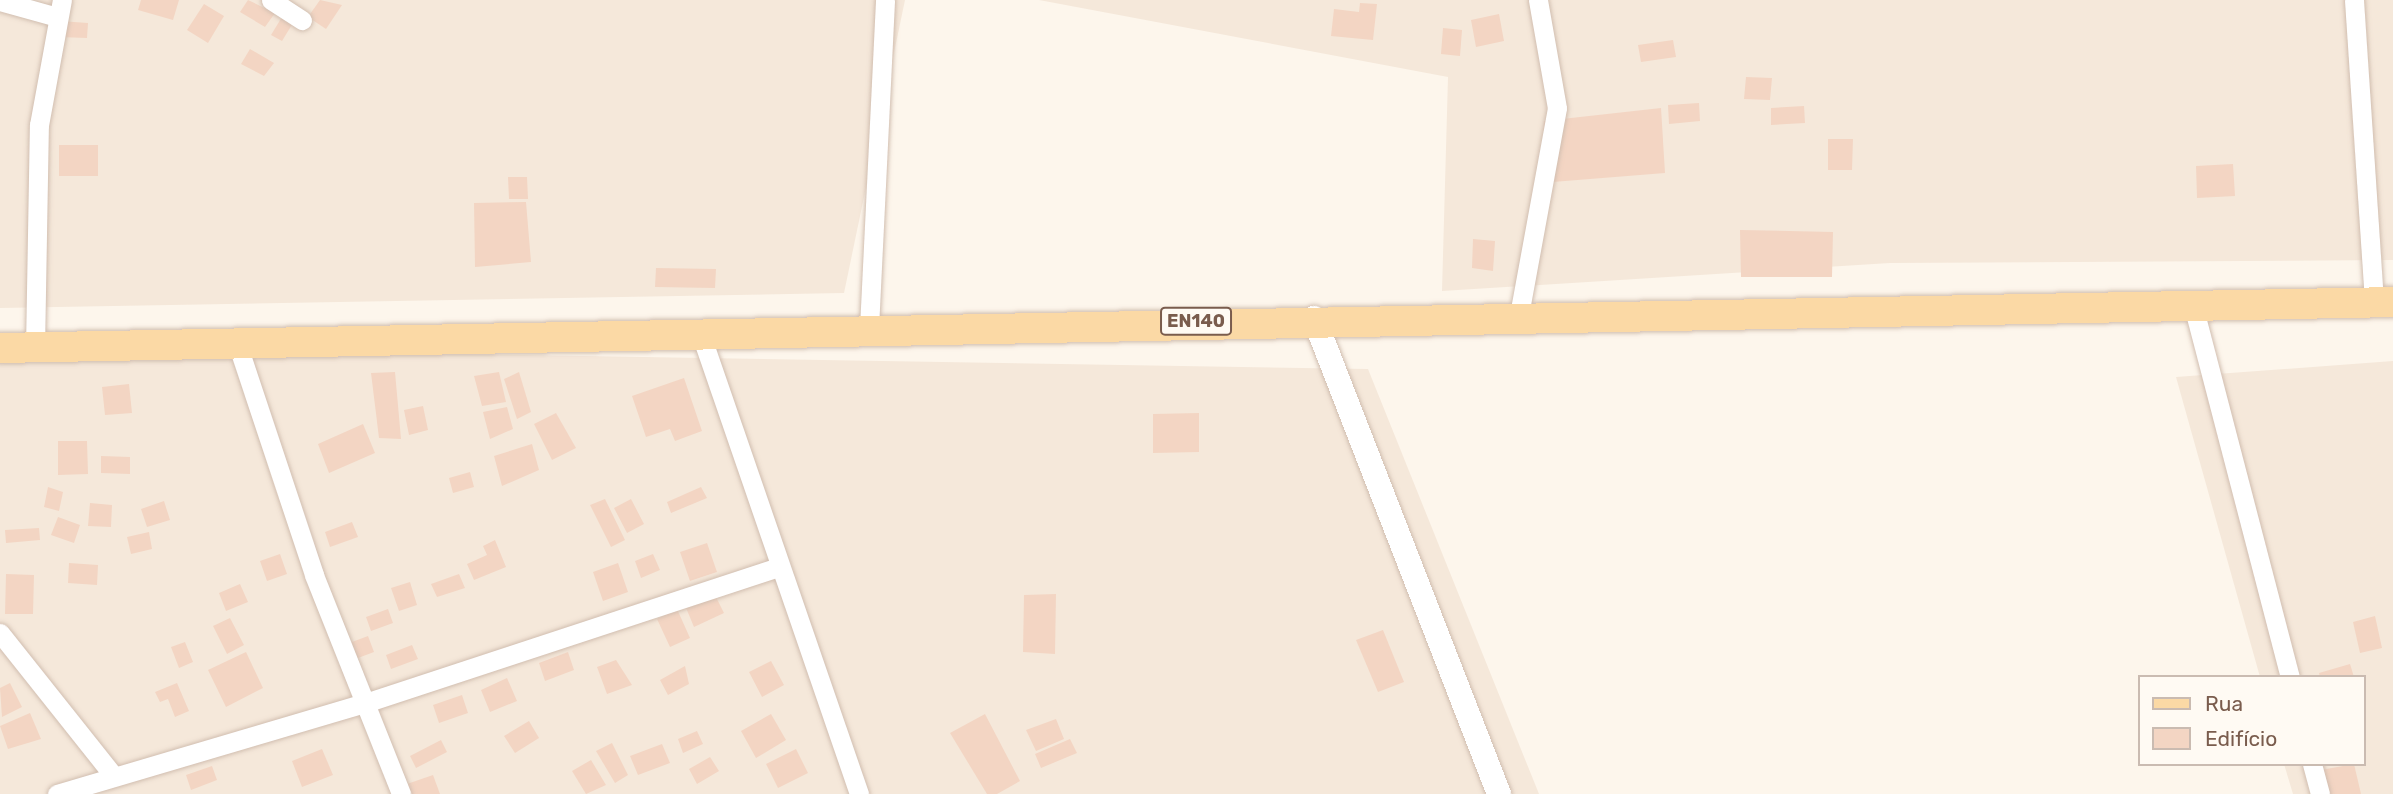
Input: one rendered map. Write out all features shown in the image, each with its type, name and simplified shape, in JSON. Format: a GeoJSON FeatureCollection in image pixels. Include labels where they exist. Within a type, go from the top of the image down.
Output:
{"type":"FeatureCollection","features":[{"type":"Feature","properties":{"kind":"main road","name":"EN140"},"geometry":{"type":"LineString","coordinates":[[0,348],[1314,318],[2194,309],[2384,302]]}},
{"type":"Feature","properties":{"kind":"street"},"geometry":{"type":"LineString","coordinates":[[271,0],[302,20]]}},
{"type":"Feature","properties":{"kind":"street"},"geometry":{"type":"LineString","coordinates":[[869,328],[885,0]]}},
{"type":"Feature","properties":{"kind":"street"},"geometry":{"type":"LineString","coordinates":[[1519,315],[1557,108],[1538,0]]}},
{"type":"Feature","properties":{"kind":"street"},"geometry":{"type":"LineString","coordinates":[[2354,0],[2384,302]]}},
{"type":"Feature","properties":{"kind":"street"},"geometry":{"type":"LineString","coordinates":[[0,1],[59,8],[39,125],[34,349]]}},
{"type":"Feature","properties":{"kind":"street"},"geometry":{"type":"LineString","coordinates":[[2194,309],[2289,675]]}},
{"type":"Feature","properties":{"kind":"street"},"geometry":{"type":"LineString","coordinates":[[1314,318],[1499,794]]}},
{"type":"Feature","properties":{"kind":"street"},"geometry":{"type":"LineString","coordinates":[[700,332],[859,794]]}},
{"type":"Feature","properties":{"kind":"street"},"geometry":{"type":"LineString","coordinates":[[237,343],[314,575],[368,702],[401,794]]}},
{"type":"Feature","properties":{"kind":"street"},"geometry":{"type":"LineString","coordinates":[[57,794],[113,775],[368,702],[779,567]]}},
{"type":"Feature","properties":{"kind":"street"},"geometry":{"type":"LineString","coordinates":[[0,633],[113,775]]}},
{"type":"Feature","properties":{"kind":"street"},"geometry":{"type":"LineString","coordinates":[[2313,766],[2320,794]]}},
{"type":"Feature","properties":{"kind":"shaded area"},"geometry":{"type":"Polygon","coordinates":[[[0,0],[905,0],[844,293],[0,308],[0,0]]]}},
{"type":"Feature","properties":{"kind":"shaded area"},"geometry":{"type":"Polygon","coordinates":[[[1039,0],[2393,0],[2393,260],[1890,263],[1442,291],[1448,77],[1039,0]]]}},
{"type":"Feature","properties":{"kind":"shaded area"},"geometry":{"type":"Polygon","coordinates":[[[400,353],[1368,369],[1539,794],[0,794],[0,362],[400,353]]]}},
{"type":"Feature","properties":{"kind":"shaded area"},"geometry":{"type":"Polygon","coordinates":[[[2393,361],[2393,794],[2293,794],[2285,766],[2365,766],[2365,675],[2259,675],[2176,377],[2393,361]]]}},
{"type":"Feature","properties":{"kind":"building"},"geometry":{"type":"Polygon","coordinates":[[[141,0],[179,0],[173,20],[138,10],[141,0]]]}},
{"type":"Feature","properties":{"kind":"building"},"geometry":{"type":"Polygon","coordinates":[[[248,0],[275,13],[265,27],[240,12],[248,0]]]}},
{"type":"Feature","properties":{"kind":"building"},"geometry":{"type":"Polygon","coordinates":[[[320,0],[342,5],[326,29],[308,17],[320,0]]]}},
{"type":"Feature","properties":{"kind":"building"},"geometry":{"type":"Polygon","coordinates":[[[1360,3],[1377,4],[1373,40],[1331,36],[1334,9],[1359,12],[1360,3]]]}},
{"type":"Feature","properties":{"kind":"building"},"geometry":{"type":"Polygon","coordinates":[[[204,4],[224,16],[208,43],[187,30],[204,4]]]}},
{"type":"Feature","properties":{"kind":"building"},"geometry":{"type":"Polygon","coordinates":[[[1499,14],[1504,41],[1476,47],[1471,20],[1499,14]]]}},
{"type":"Feature","properties":{"kind":"building"},"geometry":{"type":"Polygon","coordinates":[[[282,17],[293,23],[282,41],[271,35],[282,17]]]}},
{"type":"Feature","properties":{"kind":"building"},"geometry":{"type":"Polygon","coordinates":[[[60,21],[88,23],[87,38],[59,37],[60,21]]]}},
{"type":"Feature","properties":{"kind":"building"},"geometry":{"type":"Polygon","coordinates":[[[1443,28],[1462,30],[1460,56],[1441,54],[1443,28]]]}},
{"type":"Feature","properties":{"kind":"building"},"geometry":{"type":"Polygon","coordinates":[[[1673,40],[1676,57],[1641,62],[1638,45],[1673,40]]]}},
{"type":"Feature","properties":{"kind":"building"},"geometry":{"type":"Polygon","coordinates":[[[250,49],[274,63],[264,76],[241,64],[250,49]]]}},
{"type":"Feature","properties":{"kind":"building"},"geometry":{"type":"Polygon","coordinates":[[[1746,77],[1772,78],[1770,100],[1744,99],[1746,77]]]}},
{"type":"Feature","properties":{"kind":"building"},"geometry":{"type":"Polygon","coordinates":[[[1699,103],[1700,121],[1669,124],[1668,105],[1699,103]]]}},
{"type":"Feature","properties":{"kind":"building"},"geometry":{"type":"Polygon","coordinates":[[[1804,106],[1805,123],[1771,125],[1771,108],[1804,106]]]}},
{"type":"Feature","properties":{"kind":"building"},"geometry":{"type":"Polygon","coordinates":[[[1661,108],[1665,173],[1540,183],[1544,121],[1661,108]]]}},
{"type":"Feature","properties":{"kind":"building"},"geometry":{"type":"Polygon","coordinates":[[[1828,139],[1853,139],[1852,170],[1828,170],[1828,139]]]}},
{"type":"Feature","properties":{"kind":"building"},"geometry":{"type":"Polygon","coordinates":[[[59,145],[98,145],[98,176],[59,176],[59,145]]]}},
{"type":"Feature","properties":{"kind":"building"},"geometry":{"type":"Polygon","coordinates":[[[2233,164],[2235,196],[2197,198],[2196,166],[2233,164]]]}},
{"type":"Feature","properties":{"kind":"building"},"geometry":{"type":"Polygon","coordinates":[[[508,177],[527,177],[528,199],[509,199],[508,177]]]}},
{"type":"Feature","properties":{"kind":"building"},"geometry":{"type":"Polygon","coordinates":[[[526,202],[531,262],[475,267],[474,203],[526,202]]]}},
{"type":"Feature","properties":{"kind":"building"},"geometry":{"type":"Polygon","coordinates":[[[1740,230],[1833,232],[1832,277],[1741,277],[1740,230]]]}},
{"type":"Feature","properties":{"kind":"building"},"geometry":{"type":"Polygon","coordinates":[[[1473,239],[1495,241],[1493,271],[1472,268],[1473,239]]]}},
{"type":"Feature","properties":{"kind":"building"},"geometry":{"type":"Polygon","coordinates":[[[656,268],[716,269],[715,288],[655,287],[656,268]]]}},
{"type":"Feature","properties":{"kind":"building"},"geometry":{"type":"Polygon","coordinates":[[[395,372],[401,439],[379,438],[371,373],[395,372]]]}},
{"type":"Feature","properties":{"kind":"building"},"geometry":{"type":"Polygon","coordinates":[[[499,372],[506,402],[482,406],[474,376],[499,372]]]}},
{"type":"Feature","properties":{"kind":"building"},"geometry":{"type":"Polygon","coordinates":[[[519,372],[531,412],[517,419],[504,379],[519,372]]]}},
{"type":"Feature","properties":{"kind":"building"},"geometry":{"type":"Polygon","coordinates":[[[684,378],[702,431],[675,441],[670,429],[646,437],[632,396],[684,378]]]}},
{"type":"Feature","properties":{"kind":"building"},"geometry":{"type":"Polygon","coordinates":[[[129,384],[132,413],[105,415],[102,387],[129,384]]]}},
{"type":"Feature","properties":{"kind":"building"},"geometry":{"type":"Polygon","coordinates":[[[423,406],[428,430],[409,435],[404,410],[423,406]]]}},
{"type":"Feature","properties":{"kind":"building"},"geometry":{"type":"Polygon","coordinates":[[[507,407],[513,429],[490,439],[483,412],[507,407]]]}},
{"type":"Feature","properties":{"kind":"building"},"geometry":{"type":"Polygon","coordinates":[[[556,413],[576,448],[552,460],[534,424],[556,413]]]}},
{"type":"Feature","properties":{"kind":"building"},"geometry":{"type":"Polygon","coordinates":[[[1199,413],[1199,452],[1153,453],[1153,414],[1199,413]]]}},
{"type":"Feature","properties":{"kind":"building"},"geometry":{"type":"Polygon","coordinates":[[[363,424],[375,453],[329,473],[318,444],[363,424]]]}},
{"type":"Feature","properties":{"kind":"building"},"geometry":{"type":"Polygon","coordinates":[[[58,441],[87,441],[88,474],[58,475],[58,441]]]}},
{"type":"Feature","properties":{"kind":"building"},"geometry":{"type":"Polygon","coordinates":[[[532,444],[539,470],[502,486],[494,456],[532,444]]]}},
{"type":"Feature","properties":{"kind":"building"},"geometry":{"type":"Polygon","coordinates":[[[101,456],[130,457],[130,474],[101,473],[101,456]]]}},
{"type":"Feature","properties":{"kind":"building"},"geometry":{"type":"Polygon","coordinates":[[[470,472],[474,487],[453,493],[449,478],[470,472]]]}},
{"type":"Feature","properties":{"kind":"building"},"geometry":{"type":"Polygon","coordinates":[[[48,487],[63,492],[59,511],[44,507],[48,487]]]}},
{"type":"Feature","properties":{"kind":"building"},"geometry":{"type":"Polygon","coordinates":[[[701,487],[707,498],[671,513],[667,502],[701,487]]]}},
{"type":"Feature","properties":{"kind":"building"},"geometry":{"type":"Polygon","coordinates":[[[605,499],[625,540],[611,547],[590,505],[605,499]]]}},
{"type":"Feature","properties":{"kind":"building"},"geometry":{"type":"Polygon","coordinates":[[[631,499],[644,524],[627,533],[614,508],[631,499]]]}},
{"type":"Feature","properties":{"kind":"building"},"geometry":{"type":"Polygon","coordinates":[[[164,501],[170,520],[147,527],[141,509],[164,501]]]}},
{"type":"Feature","properties":{"kind":"building"},"geometry":{"type":"Polygon","coordinates":[[[90,503],[112,505],[111,527],[88,526],[90,503]]]}},
{"type":"Feature","properties":{"kind":"building"},"geometry":{"type":"Polygon","coordinates":[[[58,517],[80,525],[74,543],[51,535],[58,517]]]}},
{"type":"Feature","properties":{"kind":"building"},"geometry":{"type":"Polygon","coordinates":[[[352,522],[358,537],[330,547],[325,532],[352,522]]]}},
{"type":"Feature","properties":{"kind":"building"},"geometry":{"type":"Polygon","coordinates":[[[39,528],[40,540],[6,543],[5,530],[39,528]]]}},
{"type":"Feature","properties":{"kind":"building"},"geometry":{"type":"Polygon","coordinates":[[[149,532],[152,549],[131,554],[127,537],[149,532]]]}},
{"type":"Feature","properties":{"kind":"building"},"geometry":{"type":"Polygon","coordinates":[[[495,540],[506,567],[474,580],[467,564],[487,555],[483,546],[495,540]]]}},
{"type":"Feature","properties":{"kind":"building"},"geometry":{"type":"Polygon","coordinates":[[[707,543],[717,572],[690,581],[680,552],[707,543]]]}},
{"type":"Feature","properties":{"kind":"building"},"geometry":{"type":"Polygon","coordinates":[[[280,554],[287,574],[267,581],[260,561],[280,554]]]}},
{"type":"Feature","properties":{"kind":"building"},"geometry":{"type":"Polygon","coordinates":[[[653,554],[660,570],[641,578],[635,561],[653,554]]]}},
{"type":"Feature","properties":{"kind":"building"},"geometry":{"type":"Polygon","coordinates":[[[69,563],[98,565],[97,585],[68,583],[69,563]]]}},
{"type":"Feature","properties":{"kind":"building"},"geometry":{"type":"Polygon","coordinates":[[[618,563],[628,592],[603,601],[593,572],[618,563]]]}},
{"type":"Feature","properties":{"kind":"building"},"geometry":{"type":"Polygon","coordinates":[[[6,574],[34,575],[33,614],[5,614],[6,574]]]}},
{"type":"Feature","properties":{"kind":"building"},"geometry":{"type":"Polygon","coordinates":[[[459,574],[465,588],[437,597],[431,584],[459,574]]]}},
{"type":"Feature","properties":{"kind":"building"},"geometry":{"type":"Polygon","coordinates":[[[410,582],[417,605],[399,611],[391,588],[410,582]]]}},
{"type":"Feature","properties":{"kind":"building"},"geometry":{"type":"Polygon","coordinates":[[[240,584],[248,602],[226,611],[219,593],[240,584]]]}},
{"type":"Feature","properties":{"kind":"building"},"geometry":{"type":"Polygon","coordinates":[[[1056,594],[1055,654],[1023,652],[1024,595],[1056,594]]]}},
{"type":"Feature","properties":{"kind":"building"},"geometry":{"type":"Polygon","coordinates":[[[715,595],[724,613],[694,627],[684,603],[715,595]]]}},
{"type":"Feature","properties":{"kind":"building"},"geometry":{"type":"Polygon","coordinates":[[[388,609],[393,623],[371,631],[366,617],[388,609]]]}},
{"type":"Feature","properties":{"kind":"building"},"geometry":{"type":"Polygon","coordinates":[[[677,609],[690,638],[670,647],[657,619],[677,609]]]}},
{"type":"Feature","properties":{"kind":"building"},"geometry":{"type":"Polygon","coordinates":[[[2375,616],[2382,648],[2360,653],[2353,622],[2375,616]]]}},
{"type":"Feature","properties":{"kind":"building"},"geometry":{"type":"Polygon","coordinates":[[[230,618],[244,645],[227,654],[213,626],[230,618]]]}},
{"type":"Feature","properties":{"kind":"building"},"geometry":{"type":"Polygon","coordinates":[[[1383,630],[1404,682],[1378,692],[1356,640],[1383,630]]]}},
{"type":"Feature","properties":{"kind":"building"},"geometry":{"type":"Polygon","coordinates":[[[368,636],[374,652],[350,661],[344,645],[368,636]]]}},
{"type":"Feature","properties":{"kind":"building"},"geometry":{"type":"Polygon","coordinates":[[[185,642],[193,662],[179,668],[171,647],[185,642]]]}},
{"type":"Feature","properties":{"kind":"building"},"geometry":{"type":"Polygon","coordinates":[[[412,645],[418,659],[391,669],[386,655],[412,645]]]}},
{"type":"Feature","properties":{"kind":"building"},"geometry":{"type":"Polygon","coordinates":[[[246,652],[263,688],[226,707],[208,670],[246,652]]]}},
{"type":"Feature","properties":{"kind":"building"},"geometry":{"type":"Polygon","coordinates":[[[568,652],[574,670],[545,681],[539,663],[568,652]]]}},
{"type":"Feature","properties":{"kind":"building"},"geometry":{"type":"Polygon","coordinates":[[[616,660],[632,685],[607,694],[597,667],[616,660]]]}},
{"type":"Feature","properties":{"kind":"building"},"geometry":{"type":"Polygon","coordinates":[[[771,661],[784,685],[762,697],[749,672],[771,661]]]}},
{"type":"Feature","properties":{"kind":"building"},"geometry":{"type":"Polygon","coordinates":[[[2350,664],[2353,675],[2320,675],[2350,664]]]}},
{"type":"Feature","properties":{"kind":"building"},"geometry":{"type":"Polygon","coordinates":[[[685,666],[689,684],[668,695],[660,680],[685,666]]]}},
{"type":"Feature","properties":{"kind":"building"},"geometry":{"type":"Polygon","coordinates":[[[507,678],[517,701],[490,712],[481,690],[507,678]]]}},
{"type":"Feature","properties":{"kind":"building"},"geometry":{"type":"Polygon","coordinates":[[[10,683],[22,707],[2,717],[0,688],[10,683]]]}},
{"type":"Feature","properties":{"kind":"building"},"geometry":{"type":"Polygon","coordinates":[[[177,683],[189,711],[175,717],[168,699],[160,702],[155,692],[177,683]]]}},
{"type":"Feature","properties":{"kind":"building"},"geometry":{"type":"Polygon","coordinates":[[[462,695],[468,713],[439,723],[433,705],[462,695]]]}},
{"type":"Feature","properties":{"kind":"building"},"geometry":{"type":"Polygon","coordinates":[[[30,713],[41,739],[8,749],[0,726],[30,713]]]}},
{"type":"Feature","properties":{"kind":"building"},"geometry":{"type":"Polygon","coordinates":[[[771,714],[786,740],[756,758],[741,731],[771,714]]]}},
{"type":"Feature","properties":{"kind":"building"},"geometry":{"type":"Polygon","coordinates":[[[985,714],[1020,781],[997,794],[987,794],[950,733],[985,714]]]}},
{"type":"Feature","properties":{"kind":"building"},"geometry":{"type":"Polygon","coordinates":[[[1056,719],[1064,739],[1036,751],[1026,730],[1056,719]]]}},
{"type":"Feature","properties":{"kind":"building"},"geometry":{"type":"Polygon","coordinates":[[[529,721],[539,738],[515,753],[504,736],[529,721]]]}},
{"type":"Feature","properties":{"kind":"building"},"geometry":{"type":"Polygon","coordinates":[[[697,731],[703,744],[683,753],[678,739],[697,731]]]}},
{"type":"Feature","properties":{"kind":"building"},"geometry":{"type":"Polygon","coordinates":[[[1070,739],[1077,753],[1041,768],[1035,754],[1070,739]]]}},
{"type":"Feature","properties":{"kind":"building"},"geometry":{"type":"Polygon","coordinates":[[[441,740],[447,752],[416,768],[410,756],[441,740]]]}},
{"type":"Feature","properties":{"kind":"building"},"geometry":{"type":"Polygon","coordinates":[[[612,743],[628,775],[615,783],[596,751],[612,743]]]}},
{"type":"Feature","properties":{"kind":"building"},"geometry":{"type":"Polygon","coordinates":[[[662,744],[670,763],[638,775],[630,756],[662,744]]]}},
{"type":"Feature","properties":{"kind":"building"},"geometry":{"type":"Polygon","coordinates":[[[322,749],[333,775],[302,787],[292,761],[322,749]]]}},
{"type":"Feature","properties":{"kind":"building"},"geometry":{"type":"Polygon","coordinates":[[[796,749],[808,773],[778,788],[766,764],[796,749]]]}},
{"type":"Feature","properties":{"kind":"building"},"geometry":{"type":"Polygon","coordinates":[[[710,757],[719,771],[697,784],[689,769],[710,757]]]}},
{"type":"Feature","properties":{"kind":"building"},"geometry":{"type":"Polygon","coordinates":[[[591,760],[606,785],[586,794],[572,771],[591,760]]]}},
{"type":"Feature","properties":{"kind":"building"},"geometry":{"type":"Polygon","coordinates":[[[212,766],[217,780],[191,790],[186,775],[212,766]]]}},
{"type":"Feature","properties":{"kind":"building"},"geometry":{"type":"Polygon","coordinates":[[[2354,766],[2361,794],[2328,794],[2321,770],[2354,766]]]}},
{"type":"Feature","properties":{"kind":"building"},"geometry":{"type":"Polygon","coordinates":[[[433,775],[440,794],[410,794],[407,784],[433,775]]]}}]}
